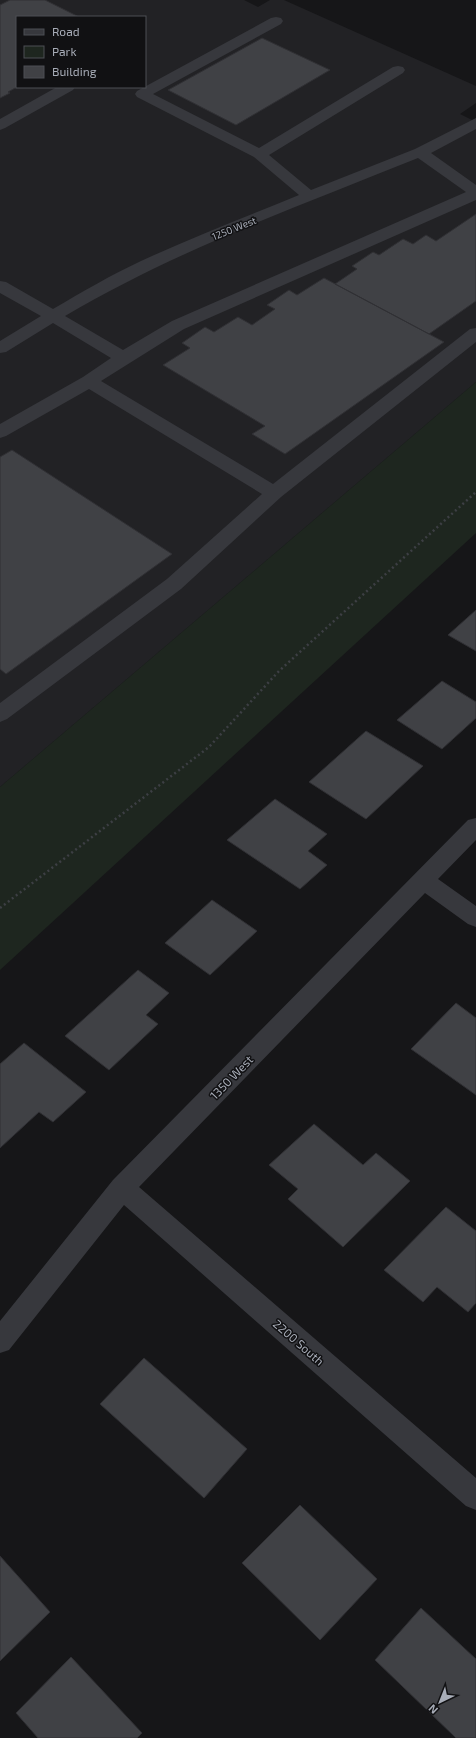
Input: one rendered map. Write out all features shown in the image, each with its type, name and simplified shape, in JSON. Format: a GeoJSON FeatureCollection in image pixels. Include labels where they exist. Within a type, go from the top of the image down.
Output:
{"type":"FeatureCollection","features":[{"type":"Feature","properties":{"kind":"street"},"geometry":{"type":"LineString","coordinates":[[276,21],[142,94],[258,154],[310,197]]}},
{"type":"Feature","properties":{"kind":"street"},"geometry":{"type":"LineString","coordinates":[[258,154],[398,70]]}},
{"type":"Feature","properties":{"kind":"street"},"geometry":{"type":"LineString","coordinates":[[0,125],[66,88]]}},
{"type":"Feature","properties":{"kind":"street","name":"1250 West"},"geometry":{"type":"LineString","coordinates":[[0,348],[94,292],[146,265],[420,152],[476,124]]}},
{"type":"Feature","properties":{"kind":"street"},"geometry":{"type":"LineString","coordinates":[[0,432],[89,381],[123,358],[178,325],[476,193],[420,152]]}},
{"type":"Feature","properties":{"kind":"street"},"geometry":{"type":"LineString","coordinates":[[0,286],[52,317],[85,333],[123,358]]}},
{"type":"Feature","properties":{"kind":"street"},"geometry":{"type":"LineString","coordinates":[[0,714],[174,584],[274,493],[476,333]]}},
{"type":"Feature","properties":{"kind":"street"},"geometry":{"type":"LineString","coordinates":[[89,381],[274,493]]}},
{"type":"Feature","properties":{"kind":"street","name":"1350 West"},"geometry":{"type":"LineString","coordinates":[[0,1341],[122,1188],[476,826]]}},
{"type":"Feature","properties":{"kind":"street"},"geometry":{"type":"LineString","coordinates":[[423,880],[476,918]]}},
{"type":"Feature","properties":{"kind":"street","name":"2200 South"},"geometry":{"type":"LineString","coordinates":[[122,1188],[476,1496]]}},
{"type":"Feature","properties":{"kind":"path"},"geometry":{"type":"LineString","coordinates":[[0,908],[209,747],[279,671],[476,492]]}},
{"type":"Feature","properties":{"kind":"shaded area"},"geometry":{"type":"Polygon","coordinates":[[[0,0],[244,0],[258,7],[270,0],[284,0],[476,86],[476,103],[460,114],[476,122],[476,382],[0,787],[0,0]]]}},
{"type":"Feature","properties":{"kind":"green space"},"geometry":{"type":"Polygon","coordinates":[[[476,382],[476,533],[0,970],[0,787],[476,382]]]}},
{"type":"Feature","properties":{"kind":"building"},"geometry":{"type":"Polygon","coordinates":[[[10,0],[45,0],[77,16],[16,16],[16,88],[8,92],[10,93],[0,98],[0,5],[10,0]]]}},
{"type":"Feature","properties":{"kind":"building"},"geometry":{"type":"Polygon","coordinates":[[[262,38],[330,70],[236,125],[168,90],[262,38]]]}},
{"type":"Feature","properties":{"kind":"building"},"geometry":{"type":"Polygon","coordinates":[[[476,214],[476,301],[429,334],[335,284],[357,269],[352,266],[373,252],[379,255],[403,239],[413,244],[426,235],[436,241],[476,214]]]}},
{"type":"Feature","properties":{"kind":"building"},"geometry":{"type":"Polygon","coordinates":[[[324,278],[444,342],[285,454],[252,434],[265,426],[163,365],[190,348],[182,343],[205,327],[214,332],[238,317],[252,325],[275,309],[267,305],[289,290],[297,295],[324,278]]]}},
{"type":"Feature","properties":{"kind":"building"},"geometry":{"type":"Polygon","coordinates":[[[12,450],[172,554],[6,674],[0,669],[0,457],[12,450]]]}},
{"type":"Feature","properties":{"kind":"building"},"geometry":{"type":"Polygon","coordinates":[[[476,610],[476,651],[448,635],[476,610]]]}},
{"type":"Feature","properties":{"kind":"building"},"geometry":{"type":"Polygon","coordinates":[[[442,681],[476,702],[476,718],[442,749],[397,720],[442,681]]]}},
{"type":"Feature","properties":{"kind":"building"},"geometry":{"type":"Polygon","coordinates":[[[366,731],[423,766],[366,819],[309,782],[366,731]]]}},
{"type":"Feature","properties":{"kind":"building"},"geometry":{"type":"Polygon","coordinates":[[[275,799],[327,834],[308,851],[327,865],[300,889],[227,840],[275,799]]]}},
{"type":"Feature","properties":{"kind":"building"},"geometry":{"type":"Polygon","coordinates":[[[212,900],[257,931],[210,975],[165,943],[212,900]]]}},
{"type":"Feature","properties":{"kind":"building"},"geometry":{"type":"Polygon","coordinates":[[[138,970],[169,993],[146,1015],[158,1024],[109,1070],[65,1036],[138,970]]]}},
{"type":"Feature","properties":{"kind":"building"},"geometry":{"type":"Polygon","coordinates":[[[456,1003],[476,1018],[476,1095],[411,1049],[456,1003]]]}},
{"type":"Feature","properties":{"kind":"building"},"geometry":{"type":"Polygon","coordinates":[[[24,1043],[86,1092],[53,1122],[39,1112],[0,1148],[0,1064],[24,1043]]]}},
{"type":"Feature","properties":{"kind":"building"},"geometry":{"type":"Polygon","coordinates":[[[314,1124],[363,1165],[376,1153],[410,1181],[343,1247],[288,1199],[298,1189],[269,1165],[314,1124]]]}},
{"type":"Feature","properties":{"kind":"building"},"geometry":{"type":"Polygon","coordinates":[[[446,1207],[476,1231],[476,1303],[468,1312],[437,1287],[423,1302],[384,1270],[446,1207]]]}},
{"type":"Feature","properties":{"kind":"building"},"geometry":{"type":"Polygon","coordinates":[[[144,1358],[247,1449],[204,1498],[100,1404],[144,1358]]]}},
{"type":"Feature","properties":{"kind":"building"},"geometry":{"type":"Polygon","coordinates":[[[300,1505],[377,1579],[320,1640],[242,1563],[300,1505]]]}},
{"type":"Feature","properties":{"kind":"building"},"geometry":{"type":"Polygon","coordinates":[[[0,1556],[50,1612],[0,1661],[0,1556]]]}},
{"type":"Feature","properties":{"kind":"building"},"geometry":{"type":"Polygon","coordinates":[[[421,1608],[476,1659],[476,1738],[456,1738],[375,1660],[421,1608]]]}},
{"type":"Feature","properties":{"kind":"building"},"geometry":{"type":"Polygon","coordinates":[[[71,1657],[142,1733],[137,1738],[38,1738],[16,1713],[71,1657]]]}}]}
